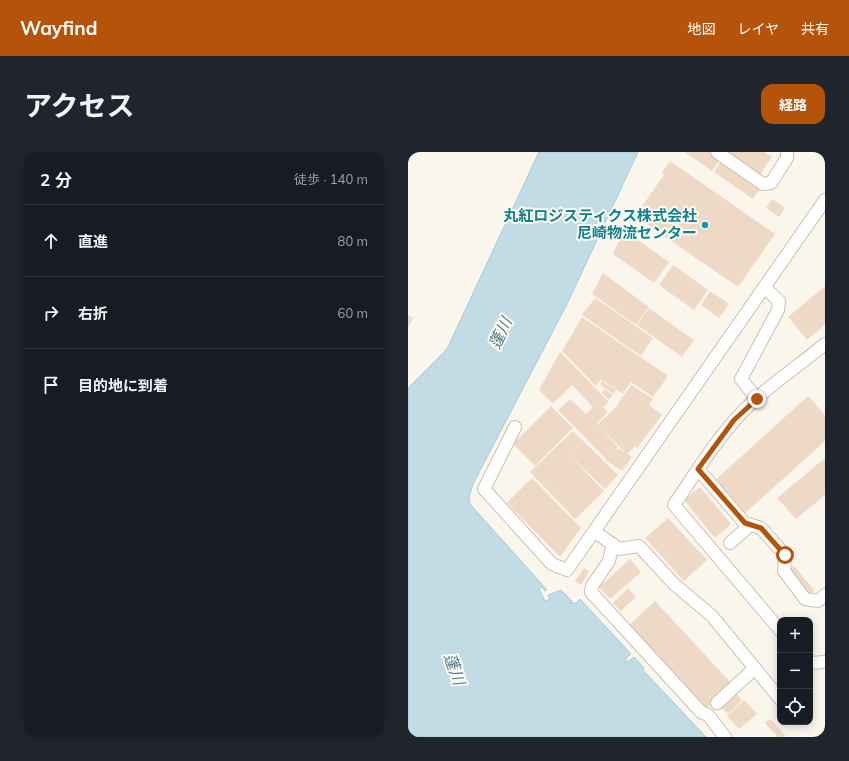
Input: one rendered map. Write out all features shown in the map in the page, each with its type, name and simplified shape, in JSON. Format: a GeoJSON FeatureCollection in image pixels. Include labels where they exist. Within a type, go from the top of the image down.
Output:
{"type":"FeatureCollection","features":[{"type":"Feature","properties":{"kind":"street"},"geometry":{"type":"LineString","coordinates":[[717,152],[763,184],[771,183],[786,158],[787,152]]}},
{"type":"Feature","properties":{"kind":"street"},"geometry":{"type":"LineString","coordinates":[[515,427],[484,489],[552,564],[567,570],[825,200]]}},
{"type":"Feature","properties":{"kind":"street"},"geometry":{"type":"LineString","coordinates":[[757,399],[741,379],[778,310],[779,302],[764,288]]}},
{"type":"Feature","properties":{"kind":"street"},"geometry":{"type":"LineString","coordinates":[[777,626],[674,505],[734,420],[757,399],[825,344]]}},
{"type":"Feature","properties":{"kind":"street"},"geometry":{"type":"LineString","coordinates":[[698,469],[748,527],[730,543]]}},
{"type":"Feature","properties":{"kind":"street"},"geometry":{"type":"LineString","coordinates":[[745,523],[761,528],[785,555],[784,571],[805,599],[818,601],[825,595]]}},
{"type":"Feature","properties":{"kind":"street"},"geometry":{"type":"LineString","coordinates":[[594,530],[619,549],[639,546],[674,584],[712,616],[777,695]]}},
{"type":"Feature","properties":{"kind":"street"},"geometry":{"type":"LineString","coordinates":[[613,544],[608,561],[592,586],[592,592],[701,712],[708,715],[726,737]]}},
{"type":"Feature","properties":{"kind":"street"},"geometry":{"type":"LineString","coordinates":[[813,663],[825,662]]}},
{"type":"Feature","properties":{"kind":"street"},"geometry":{"type":"LineString","coordinates":[[717,703],[755,668]]}},
{"type":"Feature","properties":{"kind":"water","name":"蓬川"},"geometry":{"type":"Polygon","coordinates":[[[539,152],[638,152],[567,304],[473,484],[469,497],[470,504],[547,590],[545,591],[542,587],[539,589],[545,601],[550,599],[548,595],[561,590],[572,601],[570,603],[576,603],[580,599],[631,654],[626,658],[626,663],[634,657],[644,668],[643,670],[706,737],[408,737],[408,388],[447,349],[539,152]]]}},
{"type":"Feature","properties":{"kind":"building"},"geometry":{"type":"Polygon","coordinates":[[[685,152],[712,152],[721,158],[712,171],[685,152]]]}},
{"type":"Feature","properties":{"kind":"building"},"geometry":{"type":"Polygon","coordinates":[[[729,152],[764,152],[772,157],[759,176],[727,155],[729,152]]]}},
{"type":"Feature","properties":{"kind":"building"},"geometry":{"type":"Polygon","coordinates":[[[722,160],[761,187],[753,199],[714,172],[722,160]]]}},
{"type":"Feature","properties":{"kind":"building","name":"丸紅ロジスティクス株式会社 尼崎物流センター"},"geometry":{"type":"Polygon","coordinates":[[[670,161],[775,234],[738,287],[635,216],[664,175],[662,173],[670,161]]]}},
{"type":"Feature","properties":{"kind":"building"},"geometry":{"type":"Polygon","coordinates":[[[772,199],[785,208],[779,217],[766,208],[772,199]]]}},
{"type":"Feature","properties":{"kind":"building"},"geometry":{"type":"Polygon","coordinates":[[[624,230],[669,262],[654,283],[613,254],[624,230]]]}},
{"type":"Feature","properties":{"kind":"building"},"geometry":{"type":"Polygon","coordinates":[[[673,265],[708,290],[694,310],[659,285],[673,265]]]}},
{"type":"Feature","properties":{"kind":"building"},"geometry":{"type":"Polygon","coordinates":[[[603,273],[649,307],[636,325],[592,294],[603,273]]]}},
{"type":"Feature","properties":{"kind":"building"},"geometry":{"type":"Polygon","coordinates":[[[825,286],[825,325],[807,340],[788,317],[825,286]]]}},
{"type":"Feature","properties":{"kind":"building"},"geometry":{"type":"Polygon","coordinates":[[[710,291],[729,304],[719,318],[701,305],[710,291]]]}},
{"type":"Feature","properties":{"kind":"building"},"geometry":{"type":"Polygon","coordinates":[[[595,298],[653,338],[641,356],[582,315],[595,298]]]}},
{"type":"Feature","properties":{"kind":"building"},"geometry":{"type":"Polygon","coordinates":[[[649,308],[694,340],[682,357],[637,325],[649,308]]]}},
{"type":"Feature","properties":{"kind":"building"},"geometry":{"type":"Polygon","coordinates":[[[408,315],[413,318],[408,328],[408,315]]]}},
{"type":"Feature","properties":{"kind":"building"},"geometry":{"type":"Polygon","coordinates":[[[582,317],[668,376],[653,397],[631,382],[623,394],[601,379],[596,386],[562,351],[582,317]]]}},
{"type":"Feature","properties":{"kind":"building"},"geometry":{"type":"Polygon","coordinates":[[[560,352],[609,402],[603,407],[608,412],[596,424],[618,447],[606,459],[558,410],[570,399],[586,414],[593,407],[572,385],[553,404],[539,390],[560,352]]]}},
{"type":"Feature","properties":{"kind":"building"},"geometry":{"type":"Polygon","coordinates":[[[602,381],[616,390],[614,394],[600,385],[602,381]]]}},
{"type":"Feature","properties":{"kind":"building"},"geometry":{"type":"Polygon","coordinates":[[[631,385],[647,395],[653,399],[649,405],[662,415],[637,448],[635,446],[627,454],[597,425],[615,408],[631,385]]]}},
{"type":"Feature","properties":{"kind":"building"},"geometry":{"type":"Polygon","coordinates":[[[604,389],[613,395],[609,400],[602,393],[604,389]]]}},
{"type":"Feature","properties":{"kind":"building"},"geometry":{"type":"Polygon","coordinates":[[[808,396],[825,415],[825,441],[742,516],[712,483],[808,396]]]}},
{"type":"Feature","properties":{"kind":"building"},"geometry":{"type":"Polygon","coordinates":[[[551,406],[573,428],[535,466],[513,444],[551,406]]]}},
{"type":"Feature","properties":{"kind":"building"},"geometry":{"type":"Polygon","coordinates":[[[573,431],[618,475],[605,489],[566,452],[604,491],[575,519],[530,472],[573,431]]]}},
{"type":"Feature","properties":{"kind":"building"},"geometry":{"type":"Polygon","coordinates":[[[618,448],[632,457],[622,471],[605,460],[618,448]]]}},
{"type":"Feature","properties":{"kind":"building"},"geometry":{"type":"Polygon","coordinates":[[[825,458],[825,495],[796,519],[777,498],[825,458]]]}},
{"type":"Feature","properties":{"kind":"building"},"geometry":{"type":"Polygon","coordinates":[[[532,478],[581,528],[560,557],[507,503],[532,478]]]}},
{"type":"Feature","properties":{"kind":"building"},"geometry":{"type":"Polygon","coordinates":[[[700,487],[731,524],[715,538],[684,500],[700,487]]]}},
{"type":"Feature","properties":{"kind":"building"},"geometry":{"type":"Polygon","coordinates":[[[668,518],[707,560],[684,581],[645,538],[668,518]]]}},
{"type":"Feature","properties":{"kind":"building"},"geometry":{"type":"Polygon","coordinates":[[[630,559],[641,572],[610,599],[599,587],[630,559]]]}},
{"type":"Feature","properties":{"kind":"building"},"geometry":{"type":"Polygon","coordinates":[[[794,566],[814,590],[808,596],[788,571],[794,566]]]}},
{"type":"Feature","properties":{"kind":"building"},"geometry":{"type":"Polygon","coordinates":[[[584,568],[589,571],[581,585],[575,581],[584,568]]]}},
{"type":"Feature","properties":{"kind":"building"},"geometry":{"type":"Polygon","coordinates":[[[628,588],[636,597],[621,611],[613,603],[628,588]]]}},
{"type":"Feature","properties":{"kind":"building"},"geometry":{"type":"Polygon","coordinates":[[[655,601],[732,684],[705,709],[628,626],[655,601]]]}},
{"type":"Feature","properties":{"kind":"building"},"geometry":{"type":"Polygon","coordinates":[[[735,692],[742,700],[728,714],[720,706],[735,692]]]}},
{"type":"Feature","properties":{"kind":"building"},"geometry":{"type":"Polygon","coordinates":[[[744,700],[757,714],[739,729],[727,716],[744,700]]]}},
{"type":"Feature","properties":{"kind":"building"},"geometry":{"type":"Polygon","coordinates":[[[770,719],[785,735],[784,737],[778,737],[765,723],[770,719]]]}},
{"type":"Feature","properties":{"kind":"place","name":"丸紅ロジスティクス株式会社 尼崎物流センター"},"geometry":{"type":"Point","coordinates":[705,225]}},
{"type":"Feature","properties":{"kind":"route"},"geometry":{"type":"LineString","coordinates":[[757,399],[734,420],[709,452],[698,469],[745,523],[761,528],[785,555]]}}]}
